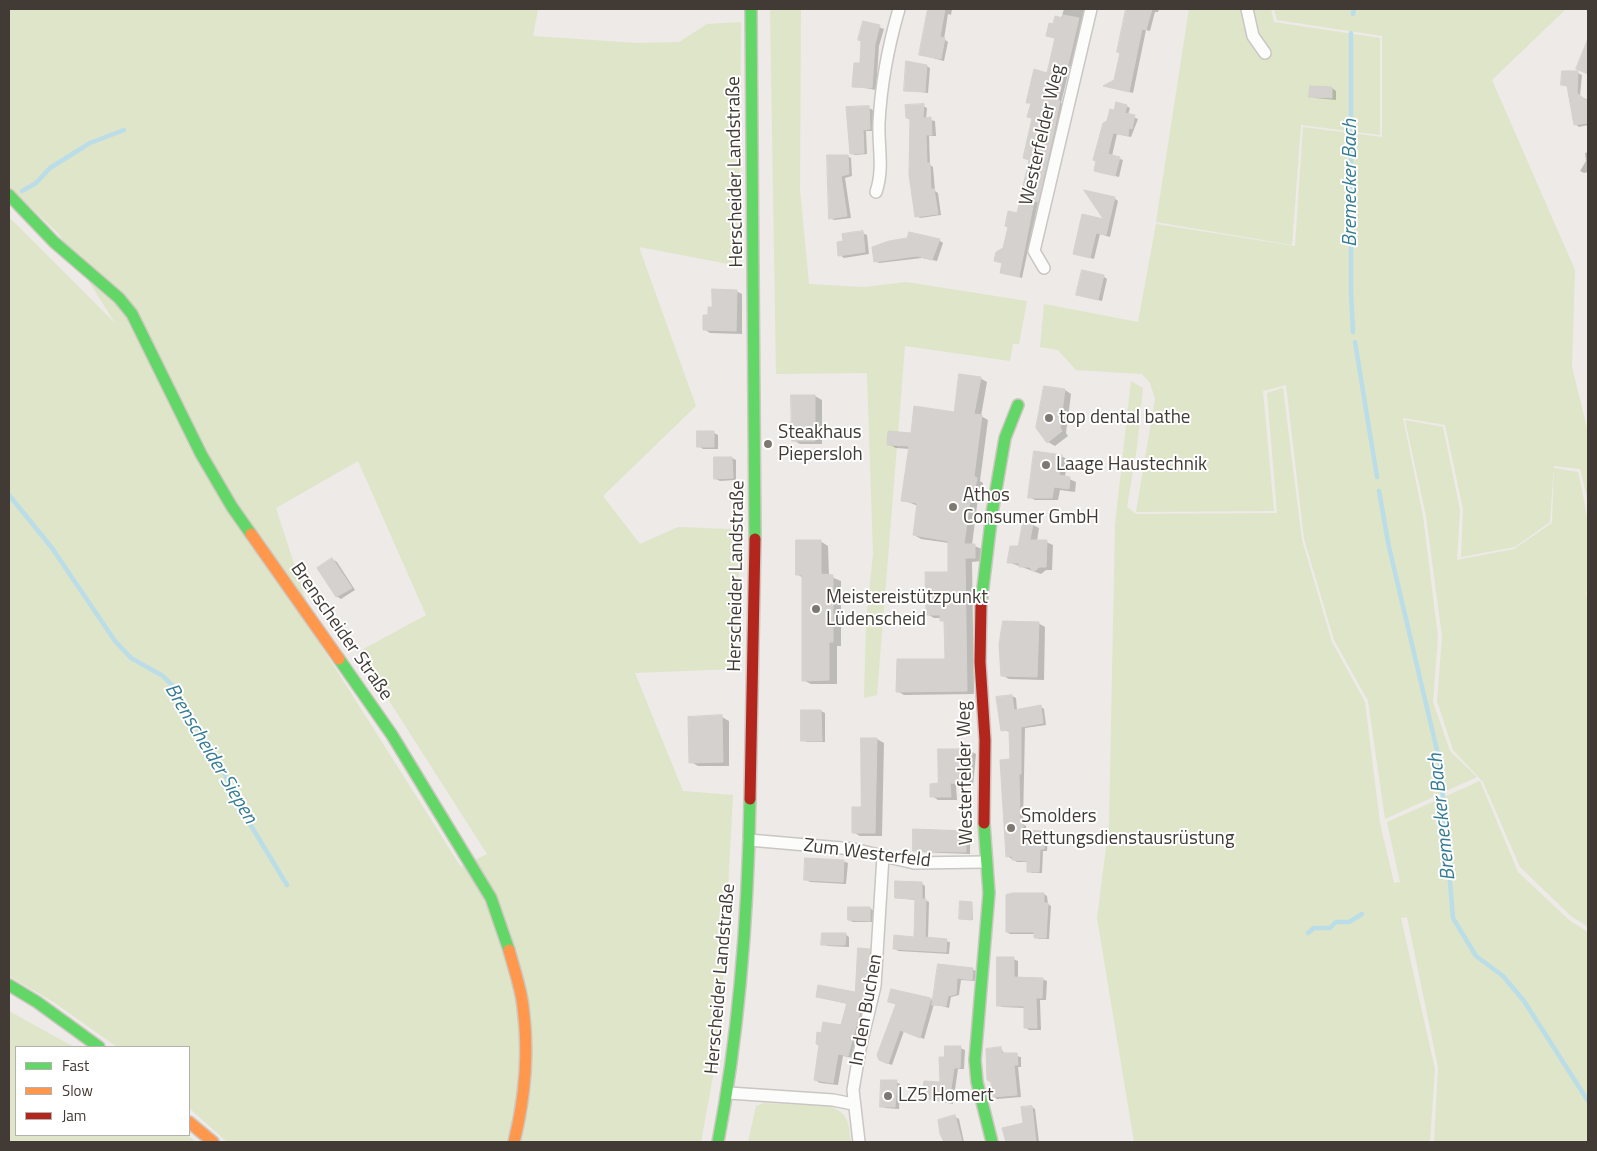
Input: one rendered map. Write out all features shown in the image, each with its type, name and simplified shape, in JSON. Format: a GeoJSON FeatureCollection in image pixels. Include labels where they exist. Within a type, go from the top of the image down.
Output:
{"type":"FeatureCollection","features":[{"type":"Feature","properties":{"kind":"street","name":"Herscheider Landstraße"},"geometry":{"type":"LineString","coordinates":[[718,1142],[729,1093],[743,980],[749,840],[757,491],[751,9]]}},
{"type":"Feature","properties":{"kind":"street"},"geometry":{"type":"LineString","coordinates":[[876,192],[881,161],[879,125],[882,76],[899,9]]}},
{"type":"Feature","properties":{"kind":"street","name":"Westerfelder Weg"},"geometry":{"type":"LineString","coordinates":[[1044,268],[1034,252],[1090,9]]}},
{"type":"Feature","properties":{"kind":"street"},"geometry":{"type":"LineString","coordinates":[[1247,9],[1253,36],[1265,54]]}},
{"type":"Feature","properties":{"kind":"street","name":"Brenscheider Straße"},"geometry":{"type":"LineString","coordinates":[[9,195],[54,242],[119,298],[132,314],[147,341],[196,445],[232,507],[387,727],[470,860],[491,898],[510,952],[523,1006],[526,1067],[522,1110],[514,1142]]}},
{"type":"Feature","properties":{"kind":"street","name":"Westerfelder Weg"},"geometry":{"type":"LineString","coordinates":[[992,1142],[977,1082],[975,1060],[988,893],[983,810],[985,740],[980,662],[980,616],[992,513],[1005,438],[1018,405]]}},
{"type":"Feature","properties":{"kind":"street","name":"Zum Westerfeld"},"geometry":{"type":"LineString","coordinates":[[749,840],[853,849],[914,863],[985,862]]}},
{"type":"Feature","properties":{"kind":"street","name":"In den Buchen"},"geometry":{"type":"LineString","coordinates":[[858,1142],[853,1090],[860,1049],[876,980],[883,856]]}},
{"type":"Feature","properties":{"kind":"street"},"geometry":{"type":"LineString","coordinates":[[9,985],[37,1002],[98,1046]]}},
{"type":"Feature","properties":{"kind":"street"},"geometry":{"type":"LineString","coordinates":[[729,1093],[833,1100],[853,1104]]}},
{"type":"Feature","properties":{"kind":"street"},"geometry":{"type":"LineString","coordinates":[[190,1123],[212,1142]]}},
{"type":"Feature","properties":{"kind":"green space"},"geometry":{"type":"Polygon","coordinates":[[[9,9],[538,9],[533,36],[637,43],[679,42],[707,24],[741,22],[739,266],[639,247],[696,406],[603,496],[640,544],[678,527],[729,529],[735,526],[739,575],[735,669],[635,673],[683,791],[733,795],[720,1038],[701,1142],[227,1142],[190,1109],[190,1046],[116,1046],[55,1003],[9,976],[9,217],[115,323],[58,233],[9,187],[9,9]],[[358,461],[276,508],[320,644],[461,867],[487,854],[358,652],[426,615],[358,461]]]}},
{"type":"Feature","properties":{"kind":"green space"},"geometry":{"type":"Polygon","coordinates":[[[770,9],[801,9],[800,190],[809,284],[864,287],[906,282],[1027,301],[1019,344],[1013,344],[1010,361],[905,346],[877,695],[864,698],[866,622],[873,554],[867,373],[776,374],[770,9]]]}},
{"type":"Feature","properties":{"kind":"green space"},"geometry":{"type":"Polygon","coordinates":[[[1189,9],[1271,9],[1274,22],[1380,38],[1380,135],[1301,125],[1292,245],[1156,222],[1189,9]]]}},
{"type":"Feature","properties":{"kind":"green space"},"geometry":{"type":"Polygon","coordinates":[[[1274,9],[1566,9],[1492,80],[1575,270],[1572,367],[1588,432],[1588,501],[1580,469],[1554,466],[1550,522],[1515,547],[1461,557],[1463,509],[1445,425],[1403,418],[1423,516],[1438,637],[1433,702],[1450,751],[1477,777],[1385,819],[1368,701],[1334,640],[1304,539],[1286,385],[1263,391],[1274,511],[1136,512],[1155,399],[1150,383],[1142,374],[1076,370],[1058,350],[1040,347],[1044,304],[1138,322],[1156,224],[1295,246],[1303,127],[1382,137],[1382,36],[1277,20],[1274,9]]]}},
{"type":"Feature","properties":{"kind":"green space"},"geometry":{"type":"Polygon","coordinates":[[[1131,381],[1143,388],[1137,447],[1127,507],[1136,514],[1277,513],[1267,393],[1283,388],[1302,540],[1332,642],[1365,702],[1380,823],[1394,883],[1400,882],[1387,822],[1480,781],[1518,872],[1569,920],[1588,932],[1588,1142],[1434,1142],[1438,1067],[1407,917],[1401,918],[1435,1069],[1430,1142],[1134,1142],[1097,918],[1109,824],[1115,525],[1131,381]]]}},
{"type":"Feature","properties":{"kind":"green space"},"geometry":{"type":"Polygon","coordinates":[[[1405,420],[1443,427],[1460,510],[1457,560],[1514,549],[1552,523],[1554,468],[1578,472],[1587,517],[1590,548],[1589,579],[1586,594],[1588,598],[1588,927],[1571,916],[1520,867],[1483,782],[1453,750],[1437,701],[1442,636],[1426,516],[1405,420]]]}},
{"type":"Feature","properties":{"kind":"green space"},"geometry":{"type":"Polygon","coordinates":[[[9,1011],[72,1046],[15,1046],[15,1136],[188,1136],[196,1142],[9,1142],[9,1011]]]}},
{"type":"Feature","properties":{"kind":"green space"},"geometry":{"type":"Polygon","coordinates":[[[764,1103],[830,1106],[837,1109],[847,1120],[851,1142],[748,1142],[756,1106],[764,1103]]]}},
{"type":"Feature","properties":{"kind":"building"},"geometry":{"type":"Polygon","coordinates":[[[928,9],[945,9],[940,37],[945,38],[941,59],[919,55],[928,9]]]}},
{"type":"Feature","properties":{"kind":"building"},"geometry":{"type":"Polygon","coordinates":[[[1126,9],[1152,9],[1146,30],[1142,29],[1129,92],[1103,86],[1114,80],[1120,53],[1117,52],[1126,9]]]}},
{"type":"Feature","properties":{"kind":"building"},"geometry":{"type":"Polygon","coordinates":[[[1063,15],[1079,18],[1058,100],[1060,101],[1038,202],[1034,201],[1019,277],[1000,273],[1002,263],[994,261],[996,252],[1003,248],[1008,227],[1005,226],[1008,211],[1017,213],[1029,160],[1023,158],[1032,118],[1027,117],[1031,103],[1026,103],[1034,69],[1047,73],[1055,38],[1046,36],[1049,23],[1053,24],[1055,16],[1063,18],[1063,15]]]}},
{"type":"Feature","properties":{"kind":"building"},"geometry":{"type":"Polygon","coordinates":[[[863,21],[880,25],[875,44],[872,88],[852,87],[854,63],[860,63],[861,41],[858,40],[863,21]]]}},
{"type":"Feature","properties":{"kind":"building"},"geometry":{"type":"Polygon","coordinates":[[[1588,39],[1588,74],[1576,69],[1588,39]]]}},
{"type":"Feature","properties":{"kind":"building"},"geometry":{"type":"Polygon","coordinates":[[[906,61],[927,65],[925,92],[904,91],[906,61]]]}},
{"type":"Feature","properties":{"kind":"building"},"geometry":{"type":"Polygon","coordinates":[[[1562,71],[1578,71],[1577,93],[1588,102],[1588,123],[1574,125],[1567,86],[1561,85],[1562,71]]]}},
{"type":"Feature","properties":{"kind":"building"},"geometry":{"type":"Polygon","coordinates":[[[1310,86],[1332,87],[1332,98],[1309,97],[1310,86]]]}},
{"type":"Feature","properties":{"kind":"building"},"geometry":{"type":"Polygon","coordinates":[[[1116,102],[1127,105],[1125,113],[1135,115],[1132,129],[1129,128],[1128,136],[1113,133],[1108,154],[1120,157],[1115,176],[1094,171],[1096,161],[1093,160],[1103,123],[1107,121],[1110,109],[1114,110],[1116,102]]]}},
{"type":"Feature","properties":{"kind":"building"},"geometry":{"type":"Polygon","coordinates":[[[924,104],[923,118],[931,117],[932,135],[926,135],[927,163],[930,163],[931,189],[934,189],[938,214],[915,217],[909,175],[910,118],[906,118],[905,105],[924,104]]]}},
{"type":"Feature","properties":{"kind":"building"},"geometry":{"type":"Polygon","coordinates":[[[869,106],[870,129],[863,130],[864,153],[850,154],[846,107],[869,106]]]}},
{"type":"Feature","properties":{"kind":"building"},"geometry":{"type":"Polygon","coordinates":[[[827,155],[848,155],[849,174],[841,176],[847,216],[829,219],[827,155]]]}},
{"type":"Feature","properties":{"kind":"building"},"geometry":{"type":"Polygon","coordinates":[[[1084,190],[1115,197],[1106,235],[1096,233],[1090,258],[1073,254],[1082,214],[1103,219],[1084,190]]]}},
{"type":"Feature","properties":{"kind":"building"},"geometry":{"type":"Polygon","coordinates":[[[863,231],[865,252],[838,256],[837,242],[843,241],[842,234],[863,231]]]}},
{"type":"Feature","properties":{"kind":"building"},"geometry":{"type":"Polygon","coordinates":[[[909,232],[940,239],[932,260],[917,256],[874,262],[872,247],[889,241],[907,238],[909,232]]]}},
{"type":"Feature","properties":{"kind":"building"},"geometry":{"type":"Polygon","coordinates":[[[1082,270],[1104,275],[1098,300],[1076,295],[1082,270]]]}},
{"type":"Feature","properties":{"kind":"building"},"geometry":{"type":"Polygon","coordinates":[[[712,289],[737,290],[736,331],[703,330],[703,315],[708,315],[708,307],[712,307],[712,289]]]}},
{"type":"Feature","properties":{"kind":"building"},"geometry":{"type":"Polygon","coordinates":[[[959,374],[981,377],[974,414],[982,415],[974,476],[977,478],[975,488],[972,487],[964,544],[975,544],[975,558],[965,558],[967,691],[896,692],[897,659],[945,659],[944,621],[940,621],[940,615],[926,615],[925,572],[948,572],[948,541],[913,535],[917,503],[901,501],[909,446],[887,445],[888,431],[911,433],[914,406],[954,412],[959,374]]]}},
{"type":"Feature","properties":{"kind":"building","name":"top dental bathe"},"geometry":{"type":"Polygon","coordinates":[[[1044,386],[1065,389],[1060,428],[1062,431],[1047,443],[1036,428],[1044,386]]]}},
{"type":"Feature","properties":{"kind":"building"},"geometry":{"type":"Polygon","coordinates":[[[791,395],[815,395],[815,441],[792,441],[791,395]]]}},
{"type":"Feature","properties":{"kind":"building"},"geometry":{"type":"Polygon","coordinates":[[[697,431],[714,431],[714,447],[697,447],[697,431]]]}},
{"type":"Feature","properties":{"kind":"building","name":"Laage Haustechnik"},"geometry":{"type":"Polygon","coordinates":[[[1034,451],[1062,455],[1059,475],[1070,477],[1069,489],[1054,487],[1052,498],[1028,498],[1034,451]]]}},
{"type":"Feature","properties":{"kind":"building"},"geometry":{"type":"Polygon","coordinates":[[[714,457],[732,457],[733,478],[714,479],[714,457]]]}},
{"type":"Feature","properties":{"kind":"building"},"geometry":{"type":"Polygon","coordinates":[[[1023,522],[1033,524],[1030,540],[1047,540],[1046,567],[1039,567],[1034,572],[1029,567],[1019,567],[1019,563],[1007,563],[1010,546],[1018,546],[1023,522]]]}},
{"type":"Feature","properties":{"kind":"building","name":"Meistereistützpunkt Lüdenscheid"},"geometry":{"type":"Polygon","coordinates":[[[796,540],[821,540],[821,574],[833,575],[833,642],[829,642],[829,680],[802,681],[802,575],[796,575],[796,540]]]}},
{"type":"Feature","properties":{"kind":"building"},"geometry":{"type":"Polygon","coordinates":[[[332,558],[352,588],[336,597],[317,568],[332,558]]]}},
{"type":"Feature","properties":{"kind":"building"},"geometry":{"type":"Polygon","coordinates":[[[1003,621],[1039,622],[1037,677],[1001,676],[999,645],[1003,621]]]}},
{"type":"Feature","properties":{"kind":"building"},"geometry":{"type":"Polygon","coordinates":[[[1012,695],[1014,710],[1041,705],[1043,723],[1021,727],[1021,774],[1019,774],[1020,823],[1023,823],[1023,830],[1045,831],[1044,849],[1040,849],[1039,872],[1027,872],[1027,861],[1012,860],[1012,856],[1006,857],[1000,760],[1010,759],[1009,730],[1001,731],[996,697],[1012,695]]]}},
{"type":"Feature","properties":{"kind":"building"},"geometry":{"type":"Polygon","coordinates":[[[801,710],[821,710],[822,741],[801,741],[801,710]]]}},
{"type":"Feature","properties":{"kind":"building"},"geometry":{"type":"Polygon","coordinates":[[[722,715],[723,762],[689,763],[688,717],[722,715]]]}},
{"type":"Feature","properties":{"kind":"building"},"geometry":{"type":"Polygon","coordinates":[[[861,738],[877,738],[875,833],[852,833],[852,807],[861,807],[861,738]]]}},
{"type":"Feature","properties":{"kind":"building"},"geometry":{"type":"Polygon","coordinates":[[[938,749],[970,749],[967,784],[950,783],[951,797],[930,797],[930,784],[938,783],[938,749]]]}},
{"type":"Feature","properties":{"kind":"building"},"geometry":{"type":"Polygon","coordinates":[[[913,829],[966,831],[966,852],[913,851],[913,829]]]}},
{"type":"Feature","properties":{"kind":"building"},"geometry":{"type":"Polygon","coordinates":[[[805,858],[844,860],[843,882],[804,880],[805,858]]]}},
{"type":"Feature","properties":{"kind":"building"},"geometry":{"type":"Polygon","coordinates":[[[895,881],[922,882],[922,899],[926,899],[925,937],[947,939],[946,952],[893,949],[894,935],[914,937],[915,899],[895,898],[895,881]]]}},
{"type":"Feature","properties":{"kind":"building"},"geometry":{"type":"Polygon","coordinates":[[[1013,893],[1044,893],[1044,903],[1048,903],[1046,938],[1034,938],[1034,932],[1006,932],[1006,895],[1013,893]]]}},
{"type":"Feature","properties":{"kind":"building"},"geometry":{"type":"Polygon","coordinates":[[[960,901],[972,902],[972,920],[959,919],[960,901]]]}},
{"type":"Feature","properties":{"kind":"building"},"geometry":{"type":"Polygon","coordinates":[[[848,907],[870,907],[870,921],[848,920],[848,907]]]}},
{"type":"Feature","properties":{"kind":"building"},"geometry":{"type":"Polygon","coordinates":[[[822,933],[846,933],[845,945],[821,945],[822,933]]]}},
{"type":"Feature","properties":{"kind":"building"},"geometry":{"type":"Polygon","coordinates":[[[858,948],[870,949],[868,982],[848,1056],[838,1054],[833,1083],[814,1080],[819,1045],[816,1044],[817,1032],[821,1033],[823,1022],[841,1025],[847,1003],[816,997],[818,985],[855,992],[858,948]]]}},
{"type":"Feature","properties":{"kind":"building"},"geometry":{"type":"Polygon","coordinates":[[[997,957],[1014,957],[1014,977],[1043,978],[1042,998],[1036,998],[1037,1028],[1024,1028],[1024,1006],[997,1006],[997,957]]]}},
{"type":"Feature","properties":{"kind":"building"},"geometry":{"type":"Polygon","coordinates":[[[938,964],[973,968],[972,980],[957,978],[956,994],[948,996],[946,1006],[932,1005],[938,964]]]}},
{"type":"Feature","properties":{"kind":"building"},"geometry":{"type":"Polygon","coordinates":[[[891,989],[931,998],[920,1038],[900,1030],[888,1064],[879,1060],[877,1055],[896,1004],[888,1002],[891,989]]]}},
{"type":"Feature","properties":{"kind":"building"},"geometry":{"type":"Polygon","coordinates":[[[945,1046],[961,1046],[960,1068],[954,1068],[949,1102],[921,1098],[924,1081],[940,1082],[939,1057],[944,1057],[945,1046]]]}},
{"type":"Feature","properties":{"kind":"building"},"geometry":{"type":"Polygon","coordinates":[[[1001,1047],[1002,1053],[1017,1053],[1018,1065],[1014,1065],[1017,1095],[992,1097],[991,1082],[987,1080],[986,1049],[1001,1047]]]}},
{"type":"Feature","properties":{"kind":"building","name":"LZ5 Homert"},"geometry":{"type":"Polygon","coordinates":[[[881,1080],[897,1080],[895,1107],[880,1107],[881,1080]]]}},
{"type":"Feature","properties":{"kind":"building"},"geometry":{"type":"Polygon","coordinates":[[[1032,1106],[1036,1142],[1006,1142],[1002,1128],[1023,1123],[1021,1107],[1032,1106]]]}},
{"type":"Feature","properties":{"kind":"building"},"geometry":{"type":"Polygon","coordinates":[[[955,1115],[962,1142],[944,1142],[940,1134],[938,1120],[955,1115]]]}},
{"type":"Feature","properties":{"kind":"waterway","name":"Bremecker Bach"},"geometry":{"type":"LineString","coordinates":[[1353,14],[1354,9]]}},
{"type":"Feature","properties":{"kind":"waterway","name":"Bremecker Bach"},"geometry":{"type":"LineString","coordinates":[[1351,33],[1351,292],[1353,332]]}},
{"type":"Feature","properties":{"kind":"waterway"},"geometry":{"type":"LineString","coordinates":[[22,191],[36,183],[50,168],[90,143],[124,130]]}},
{"type":"Feature","properties":{"kind":"waterway","name":"Bremecker Bach"},"geometry":{"type":"LineString","coordinates":[[1355,342],[1377,477]]}},
{"type":"Feature","properties":{"kind":"waterway","name":"Bremecker Bach"},"geometry":{"type":"LineString","coordinates":[[1379,491],[1389,547],[1440,763],[1453,918],[1476,956],[1503,976],[1524,1001],[1588,1101]]}},
{"type":"Feature","properties":{"kind":"waterway","name":"Brenscheider Siepen"},"geometry":{"type":"LineString","coordinates":[[9,495],[52,548],[115,641],[131,658],[163,676],[173,686],[224,772],[236,801],[287,885]]}},
{"type":"Feature","properties":{"kind":"waterway"},"geometry":{"type":"LineString","coordinates":[[1308,933],[1314,928],[1330,928],[1336,922],[1349,922],[1362,914]]}},
{"type":"Feature","properties":{"kind":"traffic: fast"},"geometry":{"type":"LineString","coordinates":[[751,9],[755,539]]}},
{"type":"Feature","properties":{"kind":"traffic: fast"},"geometry":{"type":"LineString","coordinates":[[9,195],[54,242],[119,298],[132,314],[201,454],[232,507],[251,534]]}},
{"type":"Feature","properties":{"kind":"traffic: fast"},"geometry":{"type":"LineString","coordinates":[[981,604],[992,513],[1005,438],[1018,405]]}},
{"type":"Feature","properties":{"kind":"traffic: fast"},"geometry":{"type":"LineString","coordinates":[[339,659],[392,735],[491,898],[509,950]]}},
{"type":"Feature","properties":{"kind":"traffic: fast"},"geometry":{"type":"LineString","coordinates":[[718,1142],[726,1099],[742,971],[750,799]]}},
{"type":"Feature","properties":{"kind":"traffic: fast"},"geometry":{"type":"LineString","coordinates":[[984,823],[989,893],[975,1060],[977,1082],[992,1142]]}},
{"type":"Feature","properties":{"kind":"traffic: fast"},"geometry":{"type":"LineString","coordinates":[[9,985],[37,1002],[98,1046]]}},
{"type":"Feature","properties":{"kind":"traffic: slow"},"geometry":{"type":"LineString","coordinates":[[251,534],[339,659]]}},
{"type":"Feature","properties":{"kind":"traffic: slow"},"geometry":{"type":"LineString","coordinates":[[509,950],[522,1000],[526,1041],[521,1109],[514,1142]]}},
{"type":"Feature","properties":{"kind":"traffic: slow"},"geometry":{"type":"LineString","coordinates":[[190,1123],[213,1142]]}},
{"type":"Feature","properties":{"kind":"traffic: jam"},"geometry":{"type":"LineString","coordinates":[[750,799],[755,539]]}},
{"type":"Feature","properties":{"kind":"traffic: jam"},"geometry":{"type":"LineString","coordinates":[[981,604],[980,662],[985,740],[984,823]]}},
{"type":"Feature","properties":{"kind":"place","name":"top dental bathe"},"geometry":{"type":"Point","coordinates":[1049,418]}},
{"type":"Feature","properties":{"kind":"place","name":"Steakhaus Piepersloh"},"geometry":{"type":"Point","coordinates":[768,444]}},
{"type":"Feature","properties":{"kind":"place","name":"Laage Haustechnik"},"geometry":{"type":"Point","coordinates":[1046,465]}},
{"type":"Feature","properties":{"kind":"place","name":"Athos Consumer GmbH"},"geometry":{"type":"Point","coordinates":[953,507]}},
{"type":"Feature","properties":{"kind":"place","name":"Meistereistützpunkt Lüdenscheid"},"geometry":{"type":"Point","coordinates":[816,609]}},
{"type":"Feature","properties":{"kind":"place","name":"Smolders Rettungsdienstausrüstung"},"geometry":{"type":"Point","coordinates":[1011,828]}},
{"type":"Feature","properties":{"kind":"place","name":"LZ5 Homert"},"geometry":{"type":"Point","coordinates":[888,1096]}}]}
